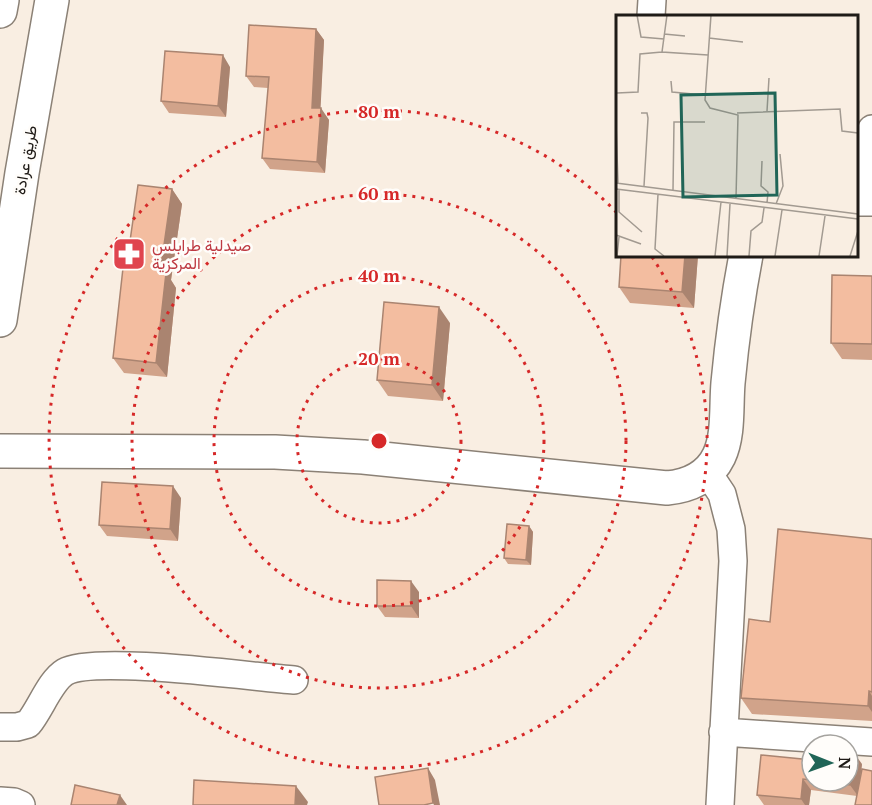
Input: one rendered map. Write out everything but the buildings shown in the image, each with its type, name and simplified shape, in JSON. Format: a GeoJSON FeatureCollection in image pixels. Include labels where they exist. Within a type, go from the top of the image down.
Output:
{"type":"FeatureCollection","features":[{"type":"Feature","properties":{"kind":"main road"},"geometry":{"type":"LineString","coordinates":[[0,11],[2,0]]}},
{"type":"Feature","properties":{"kind":"main road","name":"طريق عرادة"},"geometry":{"type":"LineString","coordinates":[[0,320],[22,173],[52,0]]}},
{"type":"Feature","properties":{"kind":"main road"},"geometry":{"type":"LineString","coordinates":[[0,451],[286,452],[363,457],[667,488],[690,484],[708,472],[719,456],[723,444],[728,383],[746,256]]}},
{"type":"Feature","properties":{"kind":"street"},"geometry":{"type":"LineString","coordinates":[[651,15],[652,0]]}},
{"type":"Feature","properties":{"kind":"street"},"geometry":{"type":"LineString","coordinates":[[864,199],[872,129]]}},
{"type":"Feature","properties":{"kind":"street"},"geometry":{"type":"LineString","coordinates":[[708,472],[722,494],[731,529],[733,561],[720,805]]}},
{"type":"Feature","properties":{"kind":"street"},"geometry":{"type":"LineString","coordinates":[[0,727],[17,727],[28,724],[54,684],[65,672],[82,667],[124,665],[294,680]]}},
{"type":"Feature","properties":{"kind":"street"},"geometry":{"type":"LineString","coordinates":[[723,732],[872,742]]}},
{"type":"Feature","properties":{"kind":"street"},"geometry":{"type":"LineString","coordinates":[[0,801],[21,805]]}},
{"type":"Feature","properties":{"kind":"place","name":"صيدلية طرابلس المركزية"},"geometry":{"type":"Point","coordinates":[129,254]}}]}
